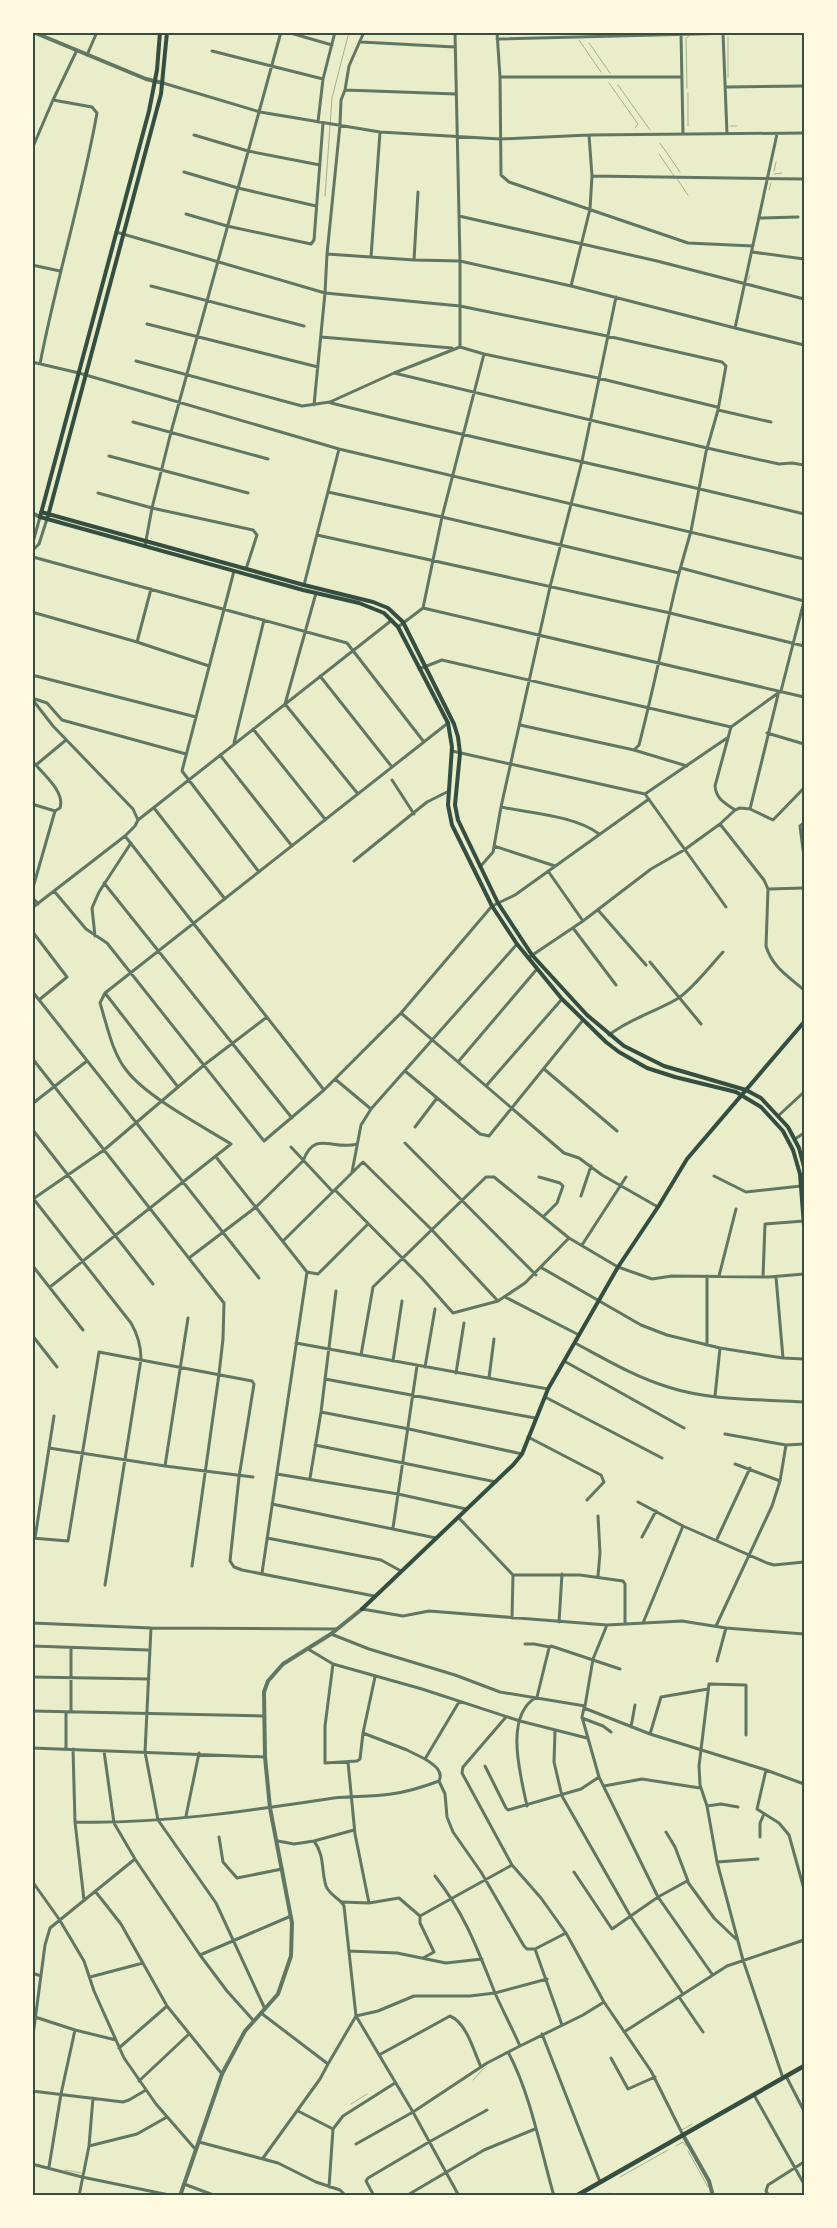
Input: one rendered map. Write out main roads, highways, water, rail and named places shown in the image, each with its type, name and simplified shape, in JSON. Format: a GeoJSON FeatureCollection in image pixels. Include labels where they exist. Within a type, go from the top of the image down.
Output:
{"type":"FeatureCollection","features":[{"type":"Feature","properties":{"kind":"main road"},"geometry":{"type":"LineString","coordinates":[[160,32],[156,82],[145,128],[79,373],[37,514],[376,609],[392,620],[398,627],[448,723],[452,751],[447,792],[452,824],[492,906],[517,944],[609,1035],[638,1054],[664,1066],[757,1096],[778,1116],[795,1139],[804,1168]]}},
{"type":"Feature","properties":{"kind":"main road"},"geometry":{"type":"LineString","coordinates":[[48,516],[152,129],[163,83],[167,32]]}},
{"type":"Feature","properties":{"kind":"main road"},"geometry":{"type":"LineString","coordinates":[[145,128],[152,129]]}},
{"type":"Feature","properties":{"kind":"main road"},"geometry":{"type":"LineString","coordinates":[[235,569],[246,569],[381,605],[392,611],[403,622],[454,724],[460,753],[455,791],[456,812],[498,904],[537,969],[562,999],[583,1020],[613,1047],[647,1068],[745,1092],[774,1120],[790,1141],[797,1161],[804,1226]]}},
{"type":"Feature","properties":{"kind":"main road"},"geometry":{"type":"LineString","coordinates":[[362,1609],[497,1482],[522,1454],[548,1389],[618,1267],[691,1153],[804,1022]]}},
{"type":"Feature","properties":{"kind":"main road"},"geometry":{"type":"LineString","coordinates":[[576,2196],[804,2066]]}},
{"type":"Feature","properties":{"kind":"waterway"},"geometry":{"type":"LineString","coordinates":[[325,196],[332,98],[349,32]]}},
{"type":"Feature","properties":{"kind":"waterway"},"geometry":{"type":"LineString","coordinates":[[687,88],[686,38],[689,36]]}},
{"type":"Feature","properties":{"kind":"waterway"},"geometry":{"type":"LineString","coordinates":[[728,37],[728,77]]}},
{"type":"Feature","properties":{"kind":"waterway"},"geometry":{"type":"LineString","coordinates":[[579,40],[601,72]]}},
{"type":"Feature","properties":{"kind":"waterway"},"geometry":{"type":"LineString","coordinates":[[589,43],[610,73]]}},
{"type":"Feature","properties":{"kind":"waterway"},"geometry":{"type":"LineString","coordinates":[[609,83],[638,124],[635,128]]}},
{"type":"Feature","properties":{"kind":"waterway"},"geometry":{"type":"LineString","coordinates":[[618,85],[650,130]]}},
{"type":"Feature","properties":{"kind":"waterway"},"geometry":{"type":"LineString","coordinates":[[688,93],[688,126]]}},
{"type":"Feature","properties":{"kind":"waterway"},"geometry":{"type":"LineString","coordinates":[[730,126],[737,126]]}},
{"type":"Feature","properties":{"kind":"waterway"},"geometry":{"type":"LineString","coordinates":[[660,143],[680,172]]}},
{"type":"Feature","properties":{"kind":"waterway"},"geometry":{"type":"LineString","coordinates":[[659,154],[674,176]]}},
{"type":"Feature","properties":{"kind":"waterway"},"geometry":{"type":"LineString","coordinates":[[774,171],[776,162]]}},
{"type":"Feature","properties":{"kind":"waterway"},"geometry":{"type":"LineString","coordinates":[[774,174],[782,173]]}},
{"type":"Feature","properties":{"kind":"waterway"},"geometry":{"type":"LineString","coordinates":[[677,179],[688,195]]}},
{"type":"Feature","properties":{"kind":"waterway"},"geometry":{"type":"LineString","coordinates":[[769,190],[771,183]]}},
{"type":"Feature","properties":{"kind":"waterway"},"geometry":{"type":"LineString","coordinates":[[748,280],[750,275]]}},
{"type":"Feature","properties":{"kind":"waterway"},"geometry":{"type":"LineString","coordinates":[[473,2080],[483,2069]]}},
{"type":"Feature","properties":{"kind":"waterway"},"geometry":{"type":"LineString","coordinates":[[351,2104],[367,2094]]}},
{"type":"Feature","properties":{"kind":"waterway"},"geometry":{"type":"LineString","coordinates":[[682,2130],[692,2124]]}},
{"type":"Feature","properties":{"kind":"waterway"},"geometry":{"type":"LineString","coordinates":[[676,2146],[683,2142],[686,2146]]}},
{"type":"Feature","properties":{"kind":"waterway"},"geometry":{"type":"LineString","coordinates":[[620,2177],[668,2150]]}},
{"type":"Feature","properties":{"kind":"waterway"},"geometry":{"type":"LineString","coordinates":[[688,2151],[708,2187]]}},
{"type":"Feature","properties":{"kind":"waterway"},"geometry":{"type":"LineString","coordinates":[[65,2170],[81,2173]]}}]}
